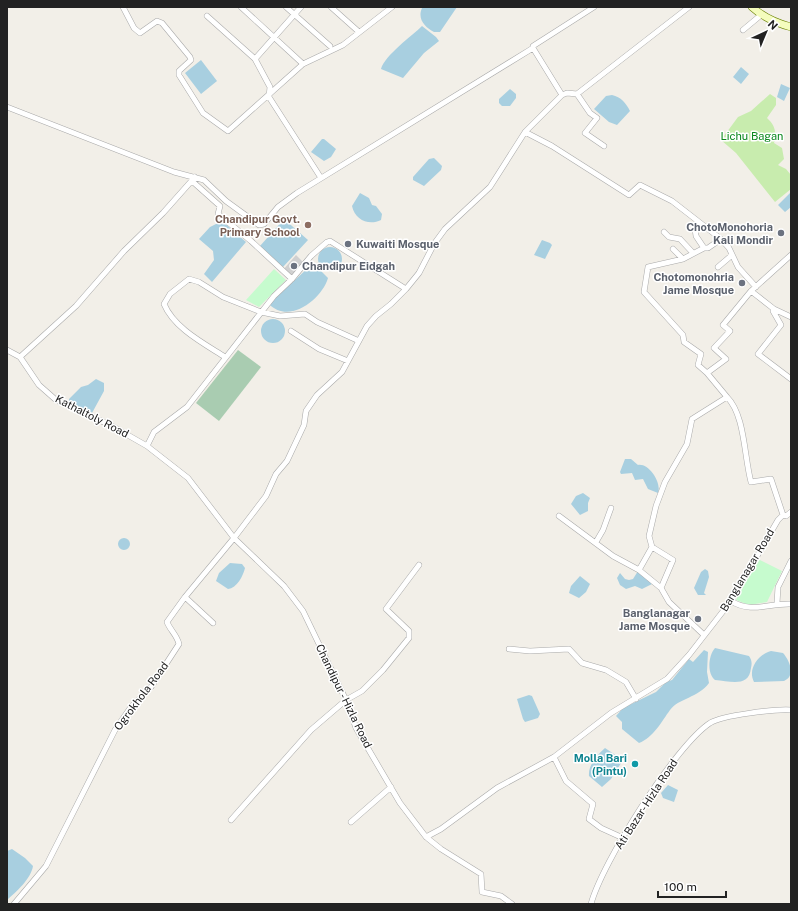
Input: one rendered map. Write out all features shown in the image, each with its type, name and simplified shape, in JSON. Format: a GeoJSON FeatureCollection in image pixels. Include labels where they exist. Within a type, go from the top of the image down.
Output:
{"type":"FeatureCollection","features":[{"type":"Feature","properties":{"kind":"main road"},"geometry":{"type":"LineString","coordinates":[[752,7],[761,15],[776,23],[791,27]]}},
{"type":"Feature","properties":{"kind":"street"},"geometry":{"type":"LineString","coordinates":[[123,7],[134,28],[140,33],[157,21],[162,23],[191,60],[179,71],[179,75],[203,113],[228,131],[303,64],[343,46],[392,7]]}},
{"type":"Feature","properties":{"kind":"street"},"geometry":{"type":"LineString","coordinates":[[241,7],[303,64]]}},
{"type":"Feature","properties":{"kind":"street"},"geometry":{"type":"LineString","coordinates":[[286,7],[330,46]]}},
{"type":"Feature","properties":{"kind":"street"},"geometry":{"type":"LineString","coordinates":[[255,59],[300,7]]}},
{"type":"Feature","properties":{"kind":"street"},"geometry":{"type":"LineString","coordinates":[[331,7],[359,32]]}},
{"type":"Feature","properties":{"kind":"street"},"geometry":{"type":"LineString","coordinates":[[7,107],[174,172],[193,179],[204,180],[226,201],[259,225],[264,224],[278,207],[321,178],[533,48],[535,43],[594,7]]}},
{"type":"Feature","properties":{"kind":"street"},"geometry":{"type":"LineString","coordinates":[[533,48],[562,95],[567,93],[577,94],[690,7]]}},
{"type":"Feature","properties":{"kind":"street"},"geometry":{"type":"LineString","coordinates":[[743,30],[761,15]]}},
{"type":"Feature","properties":{"kind":"street"},"geometry":{"type":"LineString","coordinates":[[207,16],[255,59],[270,87],[269,97],[321,178]]}},
{"type":"Feature","properties":{"kind":"street"},"geometry":{"type":"LineString","coordinates":[[577,94],[590,113],[597,118],[585,133],[604,146]]}},
{"type":"Feature","properties":{"kind":"street","name":"Ogrokhola Road"},"geometry":{"type":"LineString","coordinates":[[14,904],[46,866],[115,730],[131,707],[151,687],[179,644],[167,622],[185,597],[234,538],[266,496],[276,474],[287,461],[304,425],[306,411],[317,395],[342,372],[366,326],[406,289],[419,273],[434,244],[445,229],[490,187],[525,132],[562,95]]}},
{"type":"Feature","properties":{"kind":"street"},"geometry":{"type":"LineString","coordinates":[[525,132],[552,146],[629,195],[640,186],[658,193],[686,211],[721,239],[729,248],[738,267],[756,287]]}},
{"type":"Feature","properties":{"kind":"street"},"geometry":{"type":"LineString","coordinates":[[193,179],[220,206],[218,214],[251,241],[292,279]]}},
{"type":"Feature","properties":{"kind":"street"},"geometry":{"type":"LineString","coordinates":[[20,357],[76,306],[124,251],[193,179]]}},
{"type":"Feature","properties":{"kind":"street"},"geometry":{"type":"LineString","coordinates":[[695,229],[696,236],[704,248]]}},
{"type":"Feature","properties":{"kind":"street"},"geometry":{"type":"LineString","coordinates":[[664,232],[669,237],[680,239],[693,253]]}},
{"type":"Feature","properties":{"kind":"street"},"geometry":{"type":"LineString","coordinates":[[721,239],[708,248],[704,248],[683,259],[648,267],[644,292],[683,335],[684,342],[701,354],[698,365],[707,373],[734,405],[740,421],[744,452],[752,482],[771,479],[783,515],[786,516],[791,512]]}},
{"type":"Feature","properties":{"kind":"street"},"geometry":{"type":"LineString","coordinates":[[147,446],[154,432],[187,407],[225,357],[244,336],[261,312],[311,256],[327,242],[330,241],[406,289]]}},
{"type":"Feature","properties":{"kind":"street"},"geometry":{"type":"LineString","coordinates":[[673,249],[683,259]]}},
{"type":"Feature","properties":{"kind":"street"},"geometry":{"type":"LineString","coordinates":[[718,267],[732,255]]}},
{"type":"Feature","properties":{"kind":"street"},"geometry":{"type":"LineString","coordinates":[[707,373],[726,359],[714,348],[730,331],[723,325],[751,291],[791,255]]}},
{"type":"Feature","properties":{"kind":"street"},"geometry":{"type":"LineString","coordinates":[[225,357],[195,337],[168,315],[164,304],[170,294],[189,278],[199,282],[223,297],[261,312],[280,316],[306,314],[317,322],[359,341]]}},
{"type":"Feature","properties":{"kind":"street"},"geometry":{"type":"LineString","coordinates":[[751,291],[774,309],[791,317]]}},
{"type":"Feature","properties":{"kind":"street"},"geometry":{"type":"LineString","coordinates":[[774,309],[773,311],[781,325],[758,354],[791,379]]}},
{"type":"Feature","properties":{"kind":"street"},"geometry":{"type":"LineString","coordinates":[[291,331],[319,349],[348,361]]}},
{"type":"Feature","properties":{"kind":"street","name":"Kathaltoly Road"},"geometry":{"type":"LineString","coordinates":[[7,350],[20,357],[39,385],[56,400],[112,426],[147,446],[188,478],[234,538]]}},
{"type":"Feature","properties":{"kind":"street"},"geometry":{"type":"LineString","coordinates":[[661,588],[673,560],[652,547],[649,536],[656,506],[665,482],[687,444],[692,419],[727,397]]}},
{"type":"Feature","properties":{"kind":"street"},"geometry":{"type":"LineString","coordinates":[[596,542],[603,530],[611,508]]}},
{"type":"Feature","properties":{"kind":"street","name":"Banglanagar Road"},"geometry":{"type":"LineString","coordinates":[[554,757],[611,714],[667,679],[731,601],[762,547],[783,515]]}},
{"type":"Feature","properties":{"kind":"street"},"geometry":{"type":"LineString","coordinates":[[559,516],[613,556],[639,570],[661,588],[669,602],[704,635]]}},
{"type":"Feature","properties":{"kind":"street","name":"Chandipur - Hizla Road"},"geometry":{"type":"LineString","coordinates":[[234,538],[284,586],[302,611],[346,700],[356,728],[400,803],[426,837],[441,849],[481,874],[482,892],[501,896],[512,904]]}},
{"type":"Feature","properties":{"kind":"street"},"geometry":{"type":"LineString","coordinates":[[639,570],[652,547]]}},
{"type":"Feature","properties":{"kind":"street"},"geometry":{"type":"LineString","coordinates":[[778,603],[778,587],[790,564]]}},
{"type":"Feature","properties":{"kind":"street"},"geometry":{"type":"LineString","coordinates":[[232,820],[311,730],[346,700],[362,690],[383,670],[409,638],[409,631],[386,609],[419,565]]}},
{"type":"Feature","properties":{"kind":"street"},"geometry":{"type":"LineString","coordinates":[[185,597],[213,623]]}},
{"type":"Feature","properties":{"kind":"street"},"geometry":{"type":"LineString","coordinates":[[731,601],[741,607],[758,607],[778,603],[791,604]]}},
{"type":"Feature","properties":{"kind":"street"},"geometry":{"type":"LineString","coordinates":[[509,649],[530,651],[570,649],[582,663],[606,670],[626,682],[636,699]]}},
{"type":"Feature","properties":{"kind":"street","name":"Ati Bazar- Hizla Road"},"geometry":{"type":"LineString","coordinates":[[591,904],[606,869],[623,838],[672,762],[711,722],[748,713],[780,709],[791,710]]}},
{"type":"Feature","properties":{"kind":"street"},"geometry":{"type":"LineString","coordinates":[[426,837],[441,829],[498,788],[554,757],[566,781],[592,804],[589,819],[601,828],[623,838]]}},
{"type":"Feature","properties":{"kind":"street"},"geometry":{"type":"LineString","coordinates":[[351,822],[391,787]]}},
{"type":"Feature","properties":{"kind":"shaded area","name":"Chandipur Eidgah"},"geometry":{"type":"Polygon","coordinates":[[[296,255],[304,263],[291,277],[283,270],[296,255]]]}},
{"type":"Feature","properties":{"kind":"green space","name":"Lichu Bagan"},"geometry":{"type":"Polygon","coordinates":[[[770,94],[776,98],[776,105],[767,118],[775,129],[774,143],[782,148],[784,159],[778,165],[786,169],[791,175],[791,189],[775,202],[736,153],[721,140],[738,117],[751,111],[770,94]]]}},
{"type":"Feature","properties":{"kind":"green space"},"geometry":{"type":"Polygon","coordinates":[[[274,269],[286,280],[259,307],[246,300],[274,269]]]}},
{"type":"Feature","properties":{"kind":"green space"},"geometry":{"type":"Polygon","coordinates":[[[238,350],[261,367],[219,421],[196,403],[238,350]]]}},
{"type":"Feature","properties":{"kind":"green space"},"geometry":{"type":"Polygon","coordinates":[[[758,559],[782,571],[767,602],[749,605],[736,600],[758,559]]]}},
{"type":"Feature","properties":{"kind":"water"},"geometry":{"type":"Polygon","coordinates":[[[457,7],[440,32],[434,32],[425,25],[420,16],[422,8],[457,7]]]}},
{"type":"Feature","properties":{"kind":"water"},"geometry":{"type":"Polygon","coordinates":[[[422,26],[439,41],[424,53],[403,78],[381,69],[393,52],[422,26]]]}},
{"type":"Feature","properties":{"kind":"water"},"geometry":{"type":"Polygon","coordinates":[[[201,60],[217,81],[201,94],[185,73],[201,60]]]}},
{"type":"Feature","properties":{"kind":"water"},"geometry":{"type":"Polygon","coordinates":[[[741,67],[749,74],[741,84],[733,77],[741,67]]]}},
{"type":"Feature","properties":{"kind":"water"},"geometry":{"type":"Polygon","coordinates":[[[781,84],[790,88],[784,101],[777,97],[781,84]]]}},
{"type":"Feature","properties":{"kind":"water"},"geometry":{"type":"Polygon","coordinates":[[[510,89],[516,94],[516,98],[510,106],[502,106],[499,103],[499,99],[510,89]]]}},
{"type":"Feature","properties":{"kind":"water"},"geometry":{"type":"Polygon","coordinates":[[[612,95],[623,101],[630,111],[617,125],[609,122],[594,109],[606,96],[612,95]]]}},
{"type":"Feature","properties":{"kind":"water"},"geometry":{"type":"Polygon","coordinates":[[[322,139],[336,149],[331,157],[324,161],[311,152],[322,139]]]}},
{"type":"Feature","properties":{"kind":"water"},"geometry":{"type":"Polygon","coordinates":[[[434,158],[442,166],[441,170],[424,186],[413,180],[413,177],[429,159],[434,158]]]}},
{"type":"Feature","properties":{"kind":"water"},"geometry":{"type":"Polygon","coordinates":[[[791,192],[791,207],[785,212],[778,205],[791,192]]]}},
{"type":"Feature","properties":{"kind":"water"},"geometry":{"type":"Polygon","coordinates":[[[360,193],[369,198],[372,205],[376,206],[382,214],[381,220],[376,222],[367,222],[356,215],[352,206],[360,193]]]}},
{"type":"Feature","properties":{"kind":"water"},"geometry":{"type":"Polygon","coordinates":[[[284,219],[308,240],[283,267],[260,246],[284,219]]]}},
{"type":"Feature","properties":{"kind":"water"},"geometry":{"type":"Polygon","coordinates":[[[222,221],[246,242],[212,282],[204,274],[214,260],[213,251],[199,239],[210,227],[222,221]]]}},
{"type":"Feature","properties":{"kind":"water"},"geometry":{"type":"Polygon","coordinates":[[[542,240],[552,245],[545,259],[534,255],[542,240]]]}},
{"type":"Feature","properties":{"kind":"water"},"geometry":{"type":"Polygon","coordinates":[[[330,247],[339,250],[342,259],[339,268],[330,271],[321,268],[318,259],[321,250],[330,247]]]}},
{"type":"Feature","properties":{"kind":"water"},"geometry":{"type":"Polygon","coordinates":[[[309,267],[320,270],[328,278],[325,286],[312,301],[295,311],[286,312],[277,310],[269,304],[309,267]]]}},
{"type":"Feature","properties":{"kind":"water"},"geometry":{"type":"Polygon","coordinates":[[[273,319],[281,323],[285,331],[281,339],[273,343],[265,339],[261,331],[265,323],[273,319]]]}},
{"type":"Feature","properties":{"kind":"water"},"geometry":{"type":"Polygon","coordinates":[[[96,379],[104,383],[104,391],[92,413],[69,402],[69,399],[81,387],[88,385],[96,379]]]}},
{"type":"Feature","properties":{"kind":"water"},"geometry":{"type":"Polygon","coordinates":[[[625,459],[631,459],[638,465],[646,467],[654,474],[658,484],[658,493],[648,489],[643,479],[635,480],[632,473],[621,474],[620,472],[625,459]]]}},
{"type":"Feature","properties":{"kind":"water"},"geometry":{"type":"Polygon","coordinates":[[[583,493],[590,498],[588,503],[588,511],[580,515],[571,504],[576,496],[583,493]]]}},
{"type":"Feature","properties":{"kind":"water"},"geometry":{"type":"Polygon","coordinates":[[[126,538],[129,539],[129,549],[122,550],[119,549],[118,542],[119,539],[126,538]]]}},
{"type":"Feature","properties":{"kind":"water"},"geometry":{"type":"Polygon","coordinates":[[[230,563],[242,564],[245,568],[243,575],[237,584],[228,589],[216,581],[219,573],[230,563]]]}},
{"type":"Feature","properties":{"kind":"water"},"geometry":{"type":"Polygon","coordinates":[[[705,569],[708,571],[709,577],[704,593],[706,595],[698,595],[694,588],[701,572],[705,569]]]}},
{"type":"Feature","properties":{"kind":"water"},"geometry":{"type":"Polygon","coordinates":[[[638,571],[652,584],[642,589],[635,586],[626,589],[620,585],[617,578],[620,573],[625,579],[629,580],[633,579],[638,571]]]}},
{"type":"Feature","properties":{"kind":"water"},"geometry":{"type":"Polygon","coordinates":[[[580,576],[590,584],[586,592],[579,598],[569,593],[571,586],[580,576]]]}},
{"type":"Feature","properties":{"kind":"water"},"geometry":{"type":"Polygon","coordinates":[[[715,648],[749,656],[752,665],[747,678],[738,682],[715,680],[712,677],[709,665],[715,648]]]}},
{"type":"Feature","properties":{"kind":"water"},"geometry":{"type":"Polygon","coordinates":[[[704,650],[708,652],[707,672],[709,683],[705,688],[674,706],[657,729],[644,741],[639,743],[622,729],[622,722],[616,716],[623,708],[656,692],[666,682],[672,680],[689,659],[693,662],[704,650]]]}},
{"type":"Feature","properties":{"kind":"water"},"geometry":{"type":"Polygon","coordinates":[[[771,651],[783,653],[786,656],[791,668],[790,676],[784,681],[754,682],[752,672],[755,663],[762,655],[771,651]]]}},
{"type":"Feature","properties":{"kind":"water"},"geometry":{"type":"Polygon","coordinates":[[[529,695],[532,696],[540,714],[538,718],[525,722],[517,699],[529,695]]]}},
{"type":"Feature","properties":{"kind":"water"},"geometry":{"type":"Polygon","coordinates":[[[605,748],[623,760],[611,779],[602,787],[589,776],[589,772],[594,760],[605,748]]]}},
{"type":"Feature","properties":{"kind":"water"},"geometry":{"type":"Polygon","coordinates":[[[668,785],[678,790],[674,802],[663,798],[661,793],[668,785]]]}},
{"type":"Feature","properties":{"kind":"water"},"geometry":{"type":"Polygon","coordinates":[[[12,849],[33,866],[32,871],[26,880],[7,900],[7,851],[12,849]]]}},
{"type":"Feature","properties":{"kind":"place","name":"Chandipur Govt. Primary School"},"geometry":{"type":"Point","coordinates":[308,225]}},
{"type":"Feature","properties":{"kind":"place","name":"ChotoMonohoria Kali Mondir"},"geometry":{"type":"Point","coordinates":[781,233]}},
{"type":"Feature","properties":{"kind":"place","name":"Kuwaiti Mosque"},"geometry":{"type":"Point","coordinates":[348,244]}},
{"type":"Feature","properties":{"kind":"place","name":"Chandipur Eidgah"},"geometry":{"type":"Point","coordinates":[294,266]}},
{"type":"Feature","properties":{"kind":"place","name":"Chotomonohria Jame Mosque"},"geometry":{"type":"Point","coordinates":[742,283]}},
{"type":"Feature","properties":{"kind":"place","name":"Banglanagar Jame Mosque"},"geometry":{"type":"Point","coordinates":[698,619]}},
{"type":"Feature","properties":{"kind":"place","name":"Molla Bari (Pintu)"},"geometry":{"type":"Point","coordinates":[635,764]}}]}
